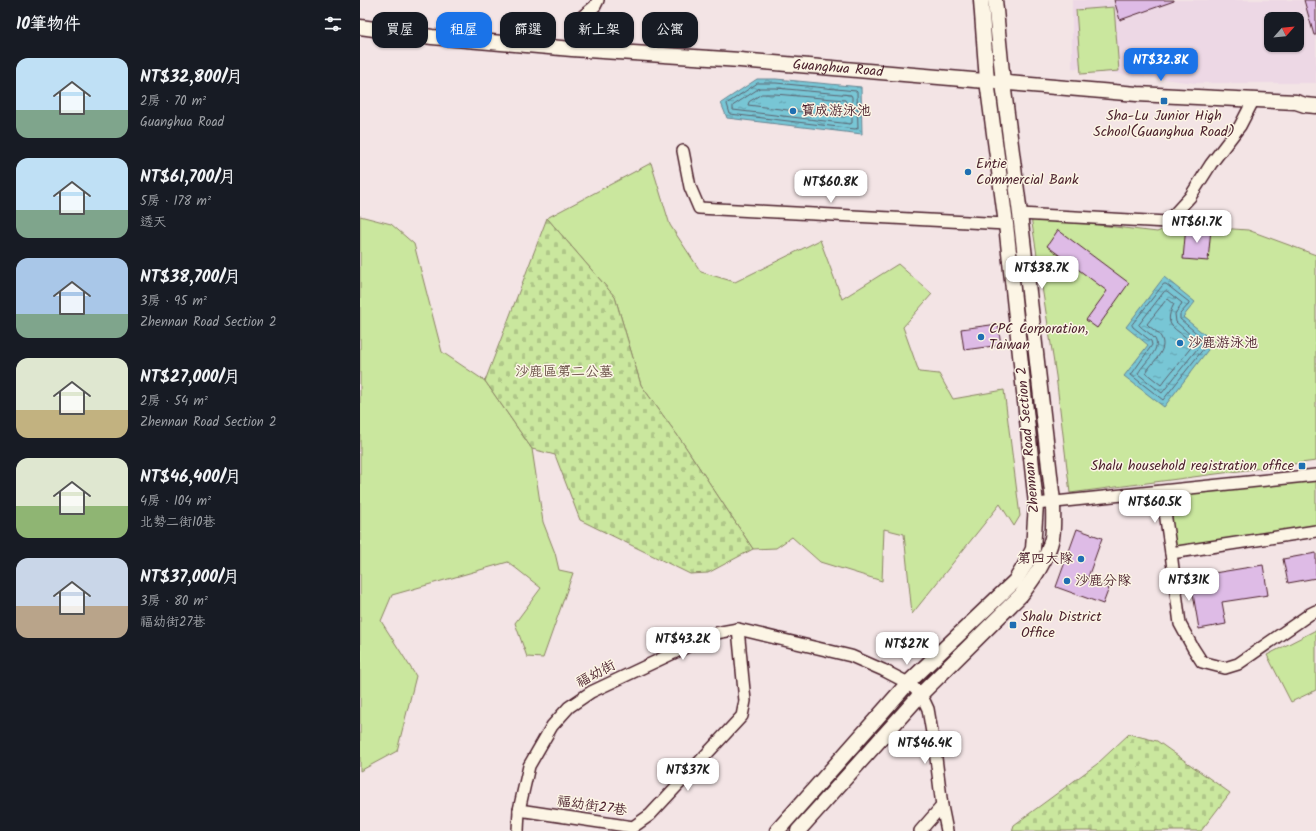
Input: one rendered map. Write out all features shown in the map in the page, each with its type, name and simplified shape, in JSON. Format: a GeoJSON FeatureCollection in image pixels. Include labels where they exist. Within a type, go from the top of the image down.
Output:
{"type":"FeatureCollection","features":[{"type":"Feature","properties":{"kind":"street"},"geometry":{"type":"LineString","coordinates":[[572,49],[577,21],[595,6],[598,0]]}},
{"type":"Feature","properties":{"kind":"street","name":"Zhennan Road Section 2"},"geometry":{"type":"LineString","coordinates":[[777,831],[908,683],[1015,581],[1025,566],[1033,549],[1036,504],[1006,224],[987,81],[981,0]]}},
{"type":"Feature","properties":{"kind":"street","name":"Zhennan Road Section 2"},"geometry":{"type":"LineString","coordinates":[[798,831],[921,694],[1021,595],[1035,578],[1046,557],[1052,538],[1053,501],[1020,214],[1003,83],[995,0]]}},
{"type":"Feature","properties":{"kind":"street","name":"Guanghua Road"},"geometry":{"type":"LineString","coordinates":[[360,27],[432,37],[572,49],[748,61],[1137,94],[1296,102],[1316,106]]}},
{"type":"Feature","properties":{"kind":"street"},"geometry":{"type":"LineString","coordinates":[[1020,214],[1167,222],[1190,197],[1211,164],[1240,126],[1254,99]]}},
{"type":"Feature","properties":{"kind":"street"},"geometry":{"type":"LineString","coordinates":[[683,151],[690,187],[699,208],[1006,224]]}},
{"type":"Feature","properties":{"kind":"street"},"geometry":{"type":"LineString","coordinates":[[1036,504],[1053,501],[1162,492],[1316,475]]}},
{"type":"Feature","properties":{"kind":"street"},"geometry":{"type":"LineString","coordinates":[[1162,492],[1180,624],[1202,662],[1225,668],[1238,664],[1297,622],[1316,611]]}},
{"type":"Feature","properties":{"kind":"street"},"geometry":{"type":"LineString","coordinates":[[1171,553],[1316,530]]}},
{"type":"Feature","properties":{"kind":"street","name":"福幼街"},"geometry":{"type":"LineString","coordinates":[[518,831],[519,810],[529,766],[552,726],[569,707],[592,692],[716,633],[738,629],[851,656],[908,683],[921,694]]}},
{"type":"Feature","properties":{"kind":"street","name":"福幼街27巷"},"geometry":{"type":"LineString","coordinates":[[519,810],[633,827],[650,815],[742,716],[745,701],[738,629]]}},
{"type":"Feature","properties":{"kind":"street"},"geometry":{"type":"LineString","coordinates":[[921,694],[928,709],[947,831]]}},
{"type":"Feature","properties":{"kind":"street"},"geometry":{"type":"LineString","coordinates":[[920,831],[942,806]]}},
{"type":"Feature","properties":{"kind":"shaded area"},"geometry":{"type":"Polygon","coordinates":[[[1072,0],[1316,0],[1316,83],[1195,83],[1072,68],[1072,0]]]}},
{"type":"Feature","properties":{"kind":"green space"},"geometry":{"type":"Polygon","coordinates":[[[1114,7],[1119,71],[1081,74],[1076,10],[1114,7]]]}},
{"type":"Feature","properties":{"kind":"green space"},"geometry":{"type":"Polygon","coordinates":[[[651,163],[670,225],[701,272],[735,282],[820,240],[842,299],[898,264],[932,294],[903,327],[919,372],[939,374],[953,399],[1004,390],[1020,516],[1014,526],[1000,504],[912,614],[904,534],[884,529],[882,581],[820,562],[792,537],[776,548],[753,549],[683,443],[641,385],[615,297],[547,218],[651,163]]]}},
{"type":"Feature","properties":{"kind":"green space"},"geometry":{"type":"Polygon","coordinates":[[[360,216],[391,224],[414,244],[442,352],[485,381],[532,449],[543,522],[555,553],[559,570],[573,573],[543,658],[527,657],[515,623],[541,588],[508,562],[392,595],[381,621],[416,676],[397,751],[360,771],[360,216]]]}},
{"type":"Feature","properties":{"kind":"green space"},"geometry":{"type":"Polygon","coordinates":[[[1031,217],[1157,232],[1177,224],[1206,222],[1219,228],[1248,230],[1316,255],[1316,461],[1070,493],[1056,376],[1031,217]]]}},
{"type":"Feature","properties":{"kind":"green space","name":"沙鹿區第二公墓"},"geometry":{"type":"Polygon","coordinates":[[[547,218],[615,297],[641,385],[683,443],[753,549],[708,573],[690,574],[580,520],[555,455],[532,449],[485,381],[547,218]]]}},
{"type":"Feature","properties":{"kind":"green space"},"geometry":{"type":"Polygon","coordinates":[[[1316,478],[1316,527],[1176,549],[1167,495],[1316,478]]]}},
{"type":"Feature","properties":{"kind":"green space"},"geometry":{"type":"Polygon","coordinates":[[[1316,630],[1316,690],[1291,702],[1267,655],[1316,630]]]}},
{"type":"Feature","properties":{"kind":"green space"},"geometry":{"type":"Polygon","coordinates":[[[1129,734],[1157,741],[1230,793],[1201,831],[1012,831],[1014,825],[1097,764],[1129,734]]]}},
{"type":"Feature","properties":{"kind":"water","name":"寶成游泳池"},"geometry":{"type":"Polygon","coordinates":[[[757,79],[776,79],[861,87],[862,134],[727,118],[721,103],[757,79]]]}},
{"type":"Feature","properties":{"kind":"water","name":"沙鹿游泳池"},"geometry":{"type":"Polygon","coordinates":[[[1164,277],[1195,302],[1183,317],[1214,342],[1164,407],[1124,376],[1148,345],[1126,327],[1164,277]]]}},
{"type":"Feature","properties":{"kind":"building"},"geometry":{"type":"Polygon","coordinates":[[[1114,0],[1174,0],[1174,1],[1120,20],[1114,0]]]}},
{"type":"Feature","properties":{"kind":"building"},"geometry":{"type":"Polygon","coordinates":[[[1304,0],[1316,0],[1316,35],[1314,35],[1304,0]]]}},
{"type":"Feature","properties":{"kind":"building"},"geometry":{"type":"Polygon","coordinates":[[[1186,226],[1211,228],[1208,261],[1183,259],[1186,226]]]}},
{"type":"Feature","properties":{"kind":"building"},"geometry":{"type":"Polygon","coordinates":[[[1058,230],[1129,283],[1097,328],[1086,320],[1107,291],[1047,246],[1058,230]]]}},
{"type":"Feature","properties":{"kind":"building","name":"CPC Corporation, Taiwan"},"geometry":{"type":"Polygon","coordinates":[[[998,324],[1001,345],[964,350],[961,329],[998,324]]]}},
{"type":"Feature","properties":{"kind":"building","name":"第四大隊"},"geometry":{"type":"Polygon","coordinates":[[[1077,529],[1102,538],[1087,580],[1109,588],[1103,604],[1056,587],[1077,529]]]}},
{"type":"Feature","properties":{"kind":"building"},"geometry":{"type":"Polygon","coordinates":[[[1316,553],[1316,578],[1288,583],[1283,559],[1316,553]]]}},
{"type":"Feature","properties":{"kind":"building"},"geometry":{"type":"Polygon","coordinates":[[[1263,565],[1268,595],[1222,602],[1226,624],[1199,629],[1191,582],[1203,580],[1202,575],[1263,565]]]}},
{"type":"Feature","properties":{"kind":"place","name":"Sha-Lu Junior High School(Guanghua Road)"},"geometry":{"type":"Point","coordinates":[1164,101]}},
{"type":"Feature","properties":{"kind":"place","name":"寶成游泳池"},"geometry":{"type":"Point","coordinates":[793,111]}},
{"type":"Feature","properties":{"kind":"place","name":"Entie Commercial Bank"},"geometry":{"type":"Point","coordinates":[968,172]}},
{"type":"Feature","properties":{"kind":"place","name":"CPC Corporation, Taiwan"},"geometry":{"type":"Point","coordinates":[981,337]}},
{"type":"Feature","properties":{"kind":"place","name":"沙鹿游泳池"},"geometry":{"type":"Point","coordinates":[1180,343]}},
{"type":"Feature","properties":{"kind":"place","name":"Shalu household registration office"},"geometry":{"type":"Point","coordinates":[1302,466]}},
{"type":"Feature","properties":{"kind":"place","name":"第四大隊"},"geometry":{"type":"Point","coordinates":[1081,559]}},
{"type":"Feature","properties":{"kind":"place","name":"沙鹿分隊"},"geometry":{"type":"Point","coordinates":[1067,581]}},
{"type":"Feature","properties":{"kind":"place","name":"Shalu District Office"},"geometry":{"type":"Point","coordinates":[1013,625]}}]}
